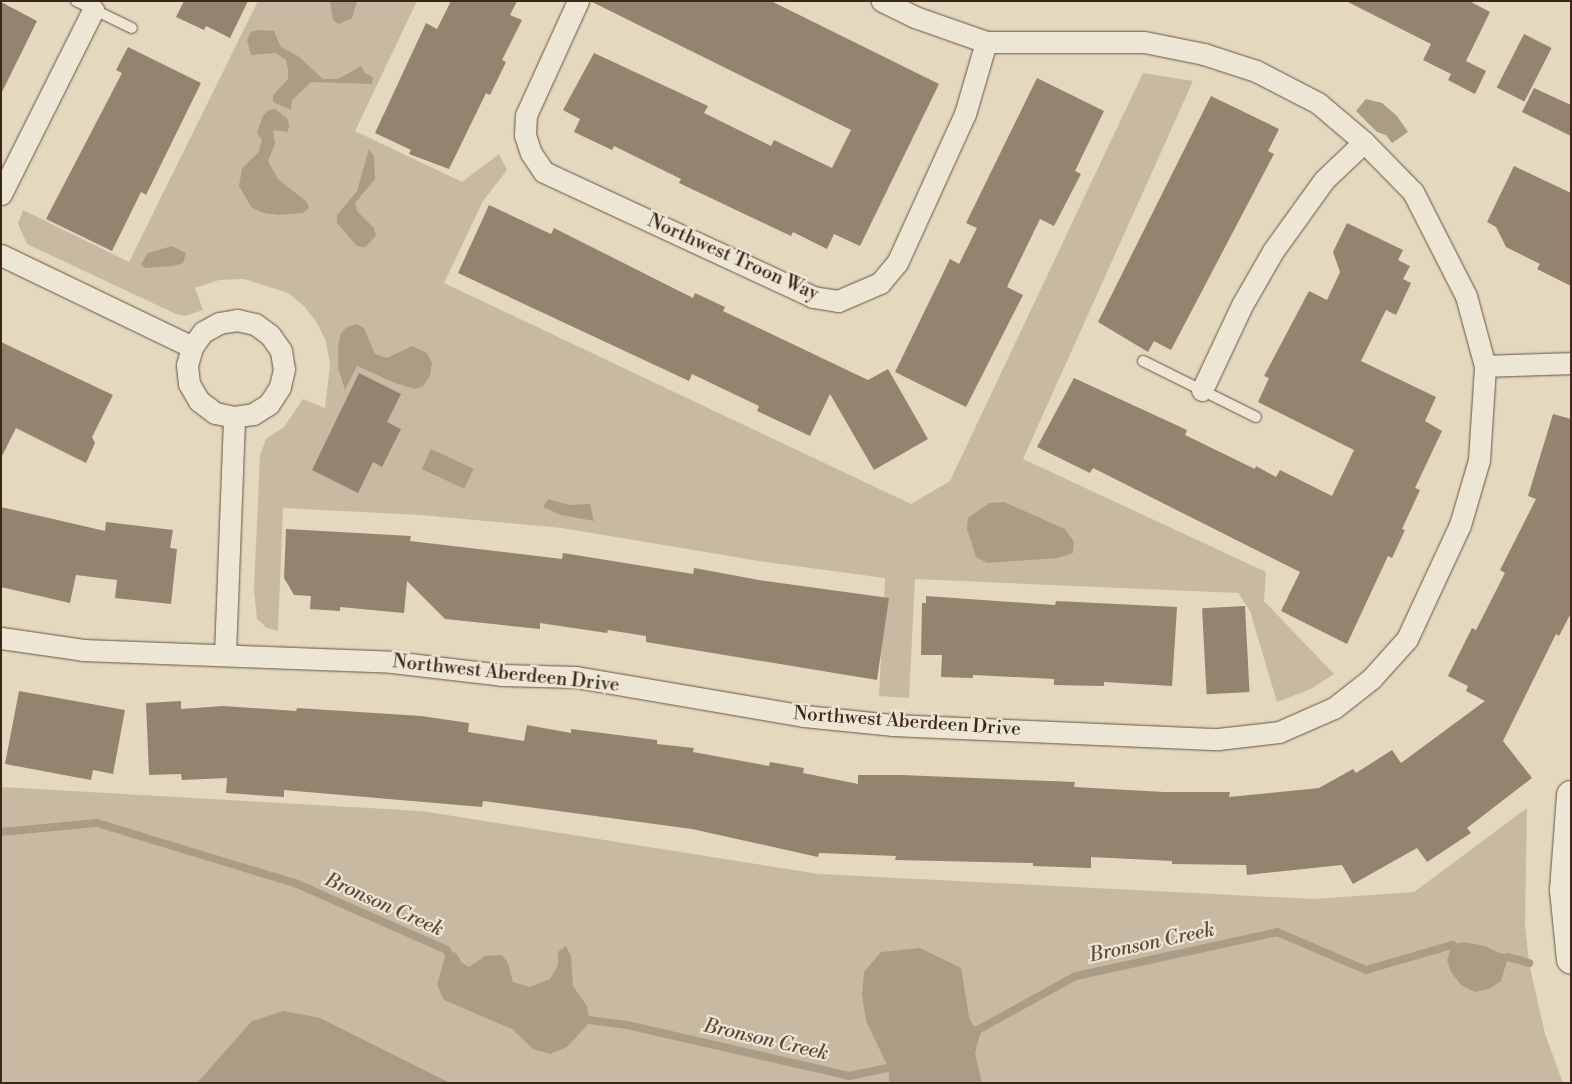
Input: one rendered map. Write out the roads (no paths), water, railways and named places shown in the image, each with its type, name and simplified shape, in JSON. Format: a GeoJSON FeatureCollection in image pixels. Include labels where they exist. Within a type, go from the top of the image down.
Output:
{"type":"FeatureCollection","features":[{"type":"Feature","properties":{"kind":"main road"},"geometry":{"type":"LineString","coordinates":[[1571,795],[1564,890],[1571,960]]}},
{"type":"Feature","properties":{"kind":"street","name":"Northwest Troon Way"},"geometry":{"type":"LineString","coordinates":[[578,1],[526,115],[525,135],[531,153],[544,172],[813,297],[838,301],[880,283],[897,263],[965,114],[986,42]]}},
{"type":"Feature","properties":{"kind":"street"},"geometry":{"type":"LineString","coordinates":[[882,1],[915,17],[986,42],[1144,42],[1204,54],[1256,71],[1318,103],[1364,142],[1413,192],[1466,296],[1486,366],[1571,363]]}},
{"type":"Feature","properties":{"kind":"street"},"geometry":{"type":"LineString","coordinates":[[1,194],[85,6]]}},
{"type":"Feature","properties":{"kind":"street"},"geometry":{"type":"LineString","coordinates":[[1202,390],[1242,305],[1273,250],[1324,180],[1364,142]]}},
{"type":"Feature","properties":{"kind":"street"},"geometry":{"type":"LineString","coordinates":[[1,255],[192,347]]}},
{"type":"Feature","properties":{"kind":"street"},"geometry":{"type":"LineString","coordinates":[[237,320],[255,324],[270,335],[281,351],[284,369],[280,387],[269,404],[253,414],[234,417],[215,413],[199,401],[189,384],[187,365],[192,347],[203,332],[219,323],[237,320]]}},
{"type":"Feature","properties":{"kind":"street","name":"Northwest Aberdeen Drive"},"geometry":{"type":"LineString","coordinates":[[1,638],[82,650],[225,654],[392,662],[502,675],[576,677],[804,716],[892,725],[1218,739],[1279,732],[1334,708],[1371,679],[1407,639],[1460,525],[1479,460],[1486,366]]}},
{"type":"Feature","properties":{"kind":"street"},"geometry":{"type":"LineString","coordinates":[[225,654],[234,417]]}},
{"type":"Feature","properties":{"kind":"lane"},"geometry":{"type":"LineString","coordinates":[[85,6],[132,28]]}},
{"type":"Feature","properties":{"kind":"lane"},"geometry":{"type":"LineString","coordinates":[[1143,361],[1256,417]]}},
{"type":"Feature","properties":{"kind":"waterway","name":"Bronson Creek"},"geometry":{"type":"LineString","coordinates":[[1,832],[97,823],[295,883],[447,950],[451,959]]}},
{"type":"Feature","properties":{"kind":"waterway","name":"Bronson Creek"},"geometry":{"type":"LineString","coordinates":[[974,1032],[1076,976],[1277,932],[1366,970],[1452,945],[1461,950]]}},
{"type":"Feature","properties":{"kind":"waterway","name":"Bronson Creek"},"geometry":{"type":"LineString","coordinates":[[1500,958],[1508,957],[1529,963]]}},
{"type":"Feature","properties":{"kind":"waterway","name":"Bronson Creek"},"geometry":{"type":"LineString","coordinates":[[581,1019],[627,1025],[849,1076],[897,1066]]}}]}
